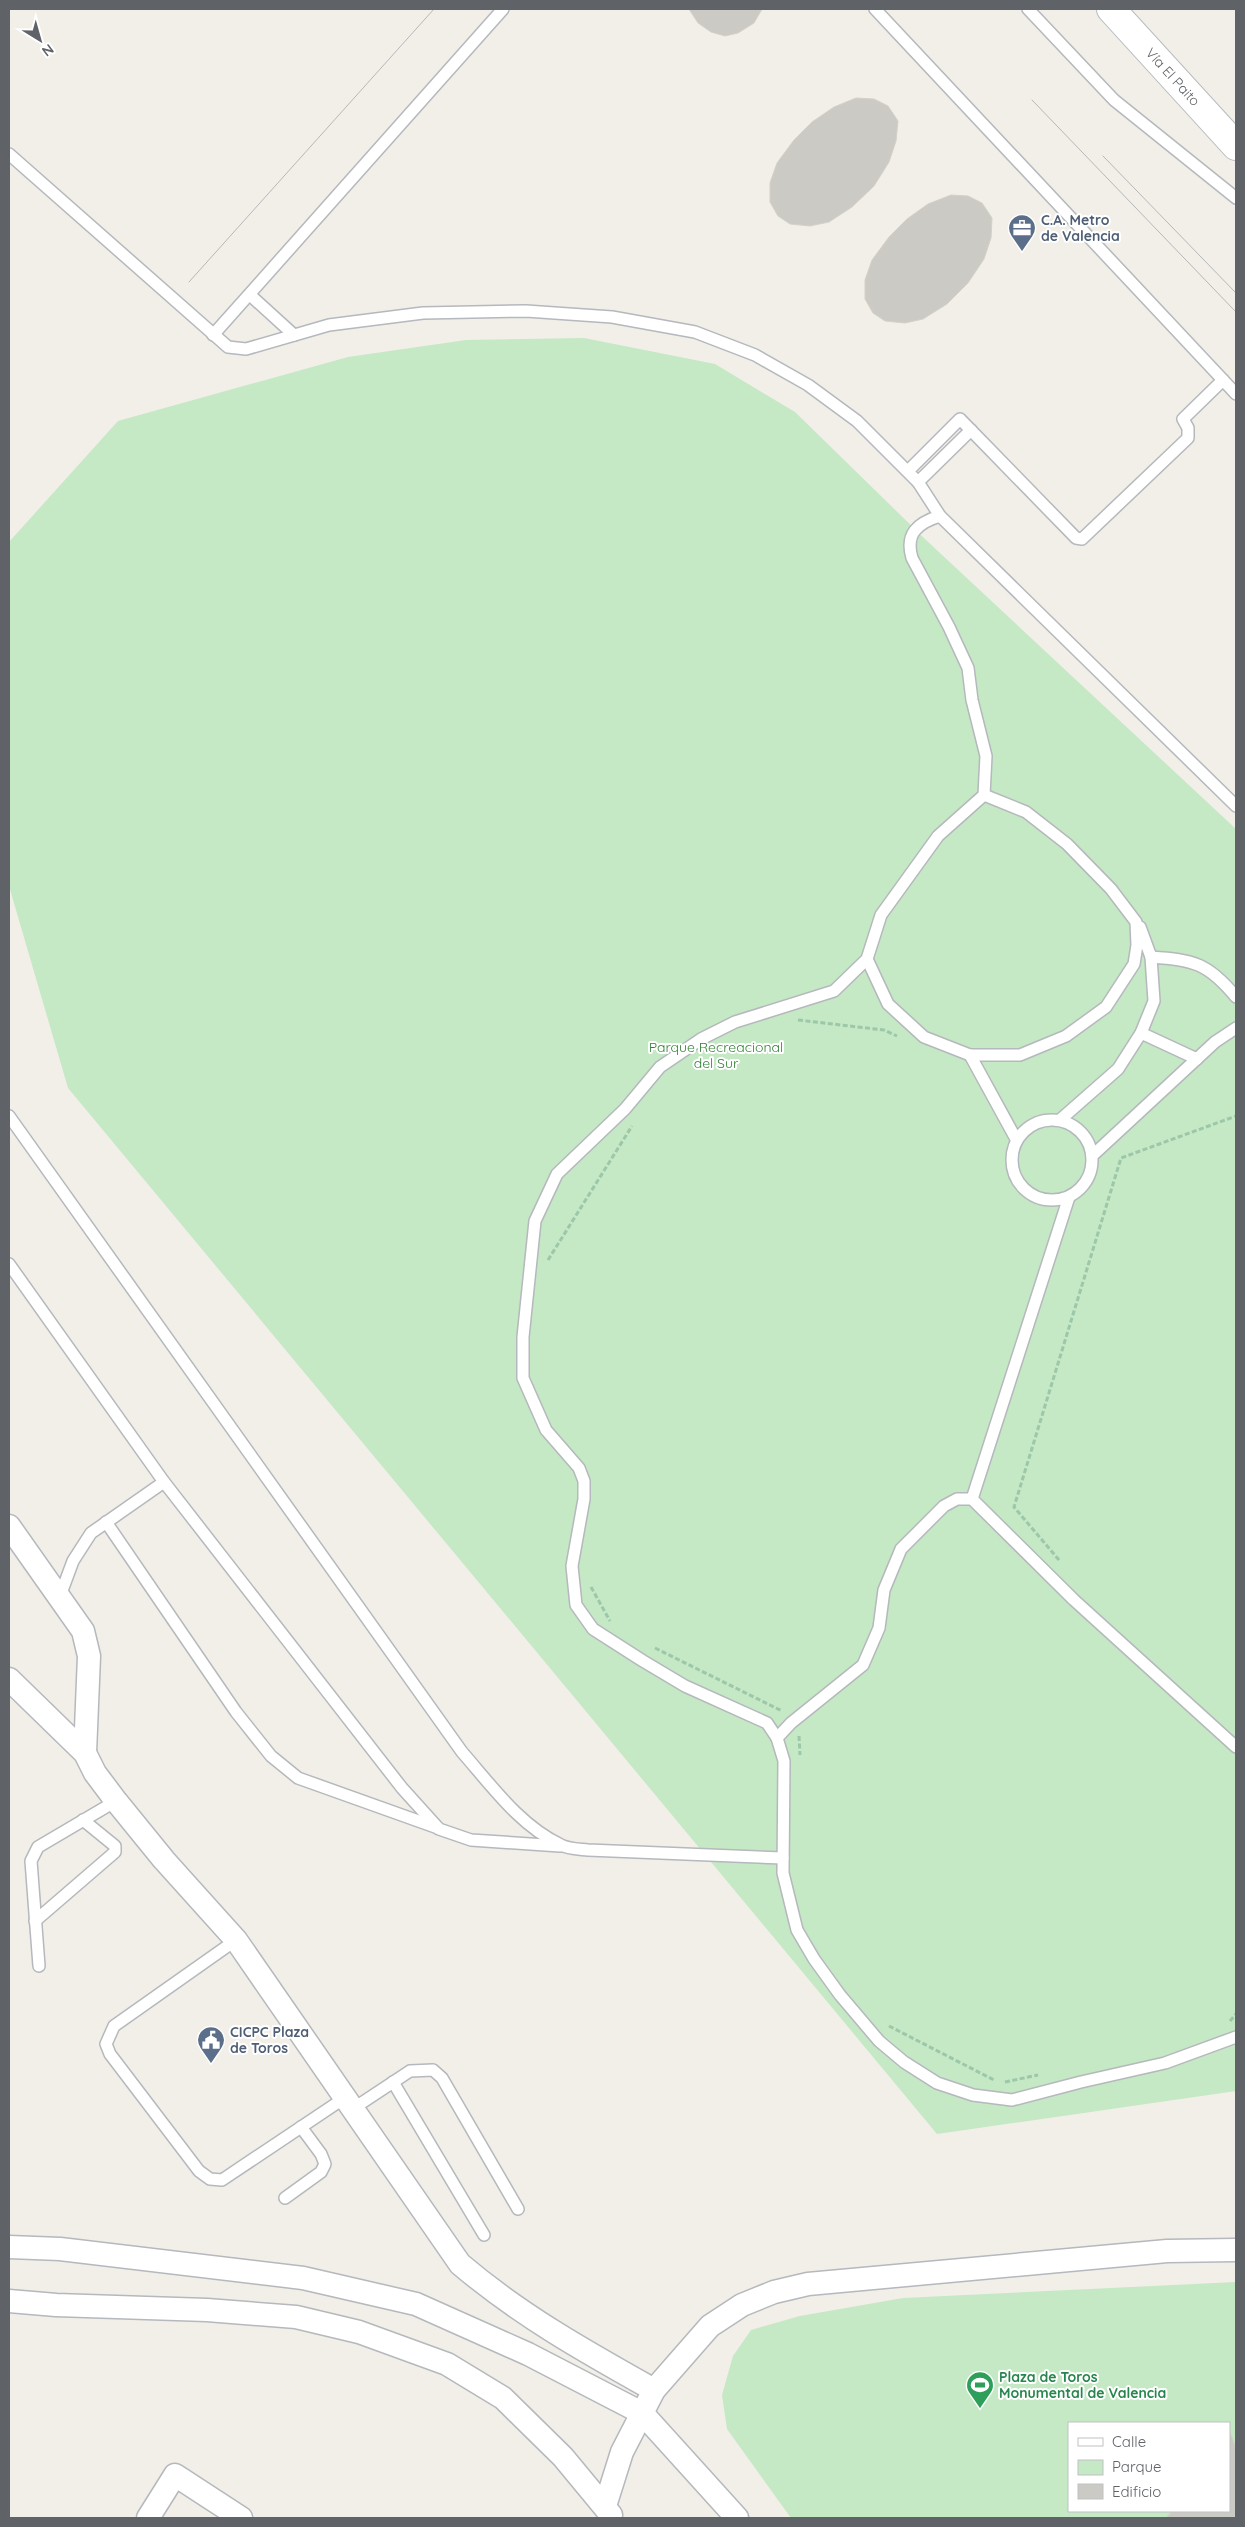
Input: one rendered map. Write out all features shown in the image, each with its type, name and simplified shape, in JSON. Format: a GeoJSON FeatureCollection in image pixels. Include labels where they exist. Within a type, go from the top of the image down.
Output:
{"type":"FeatureCollection","features":[{"type":"Feature","properties":{"kind":"street","name":"Vía El Paito"},"geometry":{"type":"LineString","coordinates":[[1111,9],[1236,146]]}},
{"type":"Feature","properties":{"kind":"street"},"geometry":{"type":"LineString","coordinates":[[9,1526],[83,1631],[89,1656],[85,1753]]}},
{"type":"Feature","properties":{"kind":"street"},"geometry":{"type":"LineString","coordinates":[[9,1679],[85,1753],[96,1773],[116,1801],[164,1860],[236,1940],[460,2264],[493,2292],[557,2335],[654,2390]]}},
{"type":"Feature","properties":{"kind":"street"},"geometry":{"type":"LineString","coordinates":[[9,2247],[60,2249],[302,2278],[416,2304],[528,2354],[642,2412],[737,2518]]}},
{"type":"Feature","properties":{"kind":"street"},"geometry":{"type":"LineString","coordinates":[[609,2512],[622,2452],[654,2390],[710,2326],[742,2305],[774,2292],[808,2284],[1167,2251],[1236,2250]]}},
{"type":"Feature","properties":{"kind":"street"},"geometry":{"type":"LineString","coordinates":[[9,2301],[56,2305],[206,2310],[296,2317],[359,2332],[438,2361],[503,2398],[563,2457],[609,2512]]}},
{"type":"Feature","properties":{"kind":"street"},"geometry":{"type":"LineString","coordinates":[[148,2518],[175,2475],[241,2518]]}},
{"type":"Feature","properties":{"kind":"lane"},"geometry":{"type":"LineString","coordinates":[[213,335],[503,9]]}},
{"type":"Feature","properties":{"kind":"lane"},"geometry":{"type":"LineString","coordinates":[[875,9],[1236,394]]}},
{"type":"Feature","properties":{"kind":"lane"},"geometry":{"type":"LineString","coordinates":[[1028,9],[1114,100],[1236,198]]}},
{"type":"Feature","properties":{"kind":"lane"},"geometry":{"type":"LineString","coordinates":[[9,154],[228,347],[246,349],[329,325],[423,313],[526,311],[612,317],[695,332],[755,355],[808,385],[858,421],[918,482],[940,516],[1236,806]]}},
{"type":"Feature","properties":{"kind":"lane"},"geometry":{"type":"LineString","coordinates":[[250,295],[294,334]]}},
{"type":"Feature","properties":{"kind":"lane"},"geometry":{"type":"LineString","coordinates":[[908,471],[960,419],[1076,538],[1082,539],[1188,438],[1188,428],[1183,419],[1223,380]]}},
{"type":"Feature","properties":{"kind":"lane"},"geometry":{"type":"LineString","coordinates":[[918,482],[971,430]]}},
{"type":"Feature","properties":{"kind":"lane"},"geometry":{"type":"LineString","coordinates":[[940,516],[927,520],[917,528],[910,537],[909,548],[912,558],[949,627],[968,668],[972,700],[986,756],[984,794],[938,836],[881,915],[867,959],[834,991],[735,1022],[701,1039],[660,1067],[625,1108],[557,1174],[535,1221],[523,1337],[523,1378],[546,1430],[579,1468],[584,1481],[584,1499],[572,1566],[576,1605],[593,1629],[685,1686],[767,1723],[777,1738],[784,1761],[783,1873],[797,1930],[814,1959],[879,2042],[904,2062],[937,2083],[973,2095],[1012,2100],[1165,2063],[1236,2037]]}},
{"type":"Feature","properties":{"kind":"lane"},"geometry":{"type":"LineString","coordinates":[[984,794],[1026,812],[1067,844],[1111,888],[1141,928],[1151,957],[1154,1001],[1141,1033],[1118,1069],[1061,1119],[1036,1122],[1016,1139],[1011,1164],[1021,1188],[1043,1200],[1069,1197]]}},
{"type":"Feature","properties":{"kind":"lane"},"geometry":{"type":"LineString","coordinates":[[867,959],[888,1004],[924,1037],[970,1055],[1020,1055],[1066,1036],[1106,1007],[1134,964],[1137,945],[1136,922]]}},
{"type":"Feature","properties":{"kind":"lane"},"geometry":{"type":"LineString","coordinates":[[1151,957],[1198,963],[1219,977],[1236,997]]}},
{"type":"Feature","properties":{"kind":"lane"},"geometry":{"type":"LineString","coordinates":[[972,1499],[1069,1197],[1088,1180],[1094,1155],[1215,1042],[1236,1028]]}},
{"type":"Feature","properties":{"kind":"lane"},"geometry":{"type":"LineString","coordinates":[[1141,1033],[1197,1059]]}},
{"type":"Feature","properties":{"kind":"lane"},"geometry":{"type":"LineString","coordinates":[[970,1055],[1016,1139]]}},
{"type":"Feature","properties":{"kind":"lane"},"geometry":{"type":"LineString","coordinates":[[9,1116],[462,1752],[501,1797],[532,1826],[563,1846]]}},
{"type":"Feature","properties":{"kind":"lane"},"geometry":{"type":"LineString","coordinates":[[1061,1119],[1083,1132],[1094,1155]]}},
{"type":"Feature","properties":{"kind":"lane"},"geometry":{"type":"LineString","coordinates":[[9,1264],[164,1482],[402,1788],[439,1828]]}},
{"type":"Feature","properties":{"kind":"lane"},"geometry":{"type":"LineString","coordinates":[[60,1596],[73,1561],[91,1532],[164,1482]]}},
{"type":"Feature","properties":{"kind":"lane"},"geometry":{"type":"LineString","coordinates":[[777,1738],[791,1723],[863,1664],[879,1628],[884,1590],[900,1549],[944,1506],[957,1499],[972,1499],[1074,1600],[1236,1747]]}},
{"type":"Feature","properties":{"kind":"lane"},"geometry":{"type":"LineString","coordinates":[[106,1522],[236,1712],[272,1756],[298,1778],[471,1840],[563,1846],[588,1850],[783,1858]]}},
{"type":"Feature","properties":{"kind":"lane"},"geometry":{"type":"LineString","coordinates":[[39,1966],[31,1861],[34,1852],[38,1847],[116,1801]]}},
{"type":"Feature","properties":{"kind":"lane"},"geometry":{"type":"LineString","coordinates":[[35,1921],[115,1852],[115,1846],[83,1820]]}},
{"type":"Feature","properties":{"kind":"lane"},"geometry":{"type":"LineString","coordinates":[[236,1940],[114,2026],[106,2044],[199,2170],[210,2179],[222,2180],[301,2127],[393,2082],[410,2071],[423,2068],[433,2070],[442,2078],[518,2209]]}},
{"type":"Feature","properties":{"kind":"lane"},"geometry":{"type":"LineString","coordinates":[[393,2082],[484,2235]]}},
{"type":"Feature","properties":{"kind":"lane"},"geometry":{"type":"LineString","coordinates":[[285,2198],[322,2172],[325,2164],[321,2154],[301,2127]]}},
{"type":"Feature","properties":{"kind":"path"},"geometry":{"type":"LineString","coordinates":[[791,1020],[884,1030],[901,1038]]}},
{"type":"Feature","properties":{"kind":"path"},"geometry":{"type":"LineString","coordinates":[[1063,1566],[1014,1507],[1121,1158],[1236,1116]]}},
{"type":"Feature","properties":{"kind":"path"},"geometry":{"type":"LineString","coordinates":[[546,1262],[634,1123]]}},
{"type":"Feature","properties":{"kind":"path"},"geometry":{"type":"LineString","coordinates":[[590,1586],[614,1627]]}},
{"type":"Feature","properties":{"kind":"path"},"geometry":{"type":"LineString","coordinates":[[648,1644],[784,1712],[800,1738],[799,1758]]}},
{"type":"Feature","properties":{"kind":"path"},"geometry":{"type":"LineString","coordinates":[[1227,2024],[1236,2014]]}},
{"type":"Feature","properties":{"kind":"path"},"geometry":{"type":"LineString","coordinates":[[883,2023],[999,2083],[1046,2073]]}},
{"type":"Feature","properties":{"kind":"green space","name":"Parque Recreacional del Sur"},"geometry":{"type":"Polygon","coordinates":[[[584,338],[715,364],[795,412],[926,540],[1236,829],[1236,2091],[937,2134],[68,1088],[9,886],[9,542],[118,421],[348,357],[466,340],[584,338]]]}},
{"type":"Feature","properties":{"kind":"green space","name":"Plaza de Toros Monumental de Valencia"},"geometry":{"type":"Polygon","coordinates":[[[1236,2282],[1236,2518],[791,2518],[727,2429],[722,2395],[733,2356],[751,2330],[800,2316],[903,2298],[1236,2282]]]}},
{"type":"Feature","properties":{"kind":"building"},"geometry":{"type":"Polygon","coordinates":[[[689,9],[762,9],[754,23],[738,33],[725,36],[711,32],[698,23],[689,9]]]}},
{"type":"Feature","properties":{"kind":"building"},"geometry":{"type":"Polygon","coordinates":[[[856,98],[874,99],[888,106],[898,121],[896,141],[889,162],[874,186],[852,207],[829,222],[810,226],[790,224],[778,216],[770,202],[770,183],[777,163],[794,140],[812,122],[834,107],[856,98]]]}},
{"type":"Feature","properties":{"kind":"building"},"geometry":{"type":"Polygon","coordinates":[[[951,195],[968,196],[982,203],[992,218],[991,238],[984,259],[968,283],[947,304],[923,319],[905,323],[885,321],[873,313],[865,299],[865,280],[872,260],[889,237],[907,219],[928,204],[951,195]]]}},
{"type":"Feature","properties":{"kind":"building"},"geometry":{"type":"Polygon","coordinates":[[[1230,2433],[1236,2448],[1236,2518],[1166,2518],[1171,2512],[1230,2512],[1230,2433]]]}},
{"type":"Feature","properties":{"kind":"tram line"},"geometry":{"type":"LineString","coordinates":[[189,282],[434,9]]}},
{"type":"Feature","properties":{"kind":"tram line"},"geometry":{"type":"LineString","coordinates":[[1032,100],[1236,312]]}},
{"type":"Feature","properties":{"kind":"tram line"},"geometry":{"type":"LineString","coordinates":[[1103,156],[1236,293]]}},
{"type":"Feature","properties":{"kind":"place","name":"C.A. Metro de Valencia"},"geometry":{"type":"Point","coordinates":[1022,252]}},
{"type":"Feature","properties":{"kind":"place","name":"CICPC Plaza de Toros"},"geometry":{"type":"Point","coordinates":[211,2064]}},
{"type":"Feature","properties":{"kind":"place","name":"Plaza de Toros Monumental de Valencia"},"geometry":{"type":"Point","coordinates":[980,2409]}}]}
